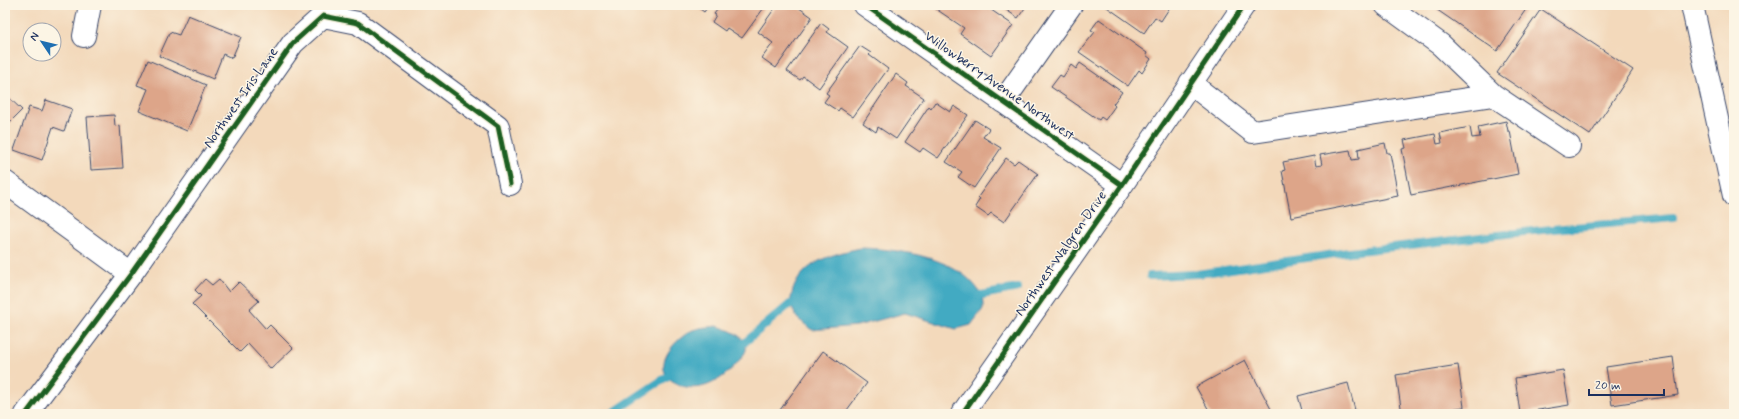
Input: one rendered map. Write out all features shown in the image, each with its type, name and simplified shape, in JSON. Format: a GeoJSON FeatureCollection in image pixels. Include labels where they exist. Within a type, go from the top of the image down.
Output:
{"type":"FeatureCollection","features":[{"type":"Feature","properties":{"kind":"street"},"geometry":{"type":"LineString","coordinates":[[84,36],[90,5]]}},
{"type":"Feature","properties":{"kind":"street","name":"Willowberry Avenue Northwest"},"geometry":{"type":"LineString","coordinates":[[865,5],[1122,185]]}},
{"type":"Feature","properties":{"kind":"street"},"geometry":{"type":"LineString","coordinates":[[1003,102],[1071,5]]}},
{"type":"Feature","properties":{"kind":"street","name":"Northwest Walgren Drive"},"geometry":{"type":"LineString","coordinates":[[962,414],[1122,185],[1244,5]]}},
{"type":"Feature","properties":{"kind":"street"},"geometry":{"type":"LineString","coordinates":[[1386,5],[1441,45],[1493,95],[1569,146]]}},
{"type":"Feature","properties":{"kind":"street"},"geometry":{"type":"LineString","coordinates":[[1692,5],[1734,196]]}},
{"type":"Feature","properties":{"kind":"street","name":"Northwest Iris Lane"},"geometry":{"type":"LineString","coordinates":[[26,414],[131,274],[293,43],[323,16],[358,23],[498,126],[510,184]]}},
{"type":"Feature","properties":{"kind":"street"},"geometry":{"type":"LineString","coordinates":[[1190,84],[1254,132],[1493,95]]}},
{"type":"Feature","properties":{"kind":"street"},"geometry":{"type":"LineString","coordinates":[[5,182],[131,274]]}},
{"type":"Feature","properties":{"kind":"water"},"geometry":{"type":"Polygon","coordinates":[[[861,248],[893,250],[910,253],[944,263],[959,271],[971,281],[981,294],[983,299],[983,309],[971,325],[956,329],[905,313],[857,326],[812,330],[797,318],[790,304],[792,292],[800,276],[807,269],[823,259],[842,252],[861,248]]]}},
{"type":"Feature","properties":{"kind":"water"},"geometry":{"type":"Polygon","coordinates":[[[717,326],[736,334],[744,341],[746,350],[737,363],[725,375],[710,384],[701,387],[684,387],[668,377],[664,370],[664,362],[672,347],[678,340],[693,330],[717,326]]]}},
{"type":"Feature","properties":{"kind":"building"},"geometry":{"type":"Polygon","coordinates":[[[695,5],[709,5],[704,12],[695,5]]]}},
{"type":"Feature","properties":{"kind":"building"},"geometry":{"type":"Polygon","coordinates":[[[721,5],[766,5],[742,38],[727,28],[725,31],[712,22],[716,15],[714,14],[721,5]]]}},
{"type":"Feature","properties":{"kind":"building"},"geometry":{"type":"Polygon","coordinates":[[[777,5],[795,5],[812,17],[776,68],[762,58],[773,43],[758,32],[777,5]]]}},
{"type":"Feature","properties":{"kind":"building"},"geometry":{"type":"Polygon","coordinates":[[[939,5],[984,5],[1013,25],[991,56],[960,34],[964,28],[936,9],[939,5]]]}},
{"type":"Feature","properties":{"kind":"building"},"geometry":{"type":"Polygon","coordinates":[[[999,5],[1027,5],[1018,18],[999,5]]]}},
{"type":"Feature","properties":{"kind":"building"},"geometry":{"type":"Polygon","coordinates":[[[1104,5],[1167,5],[1170,7],[1161,21],[1155,17],[1144,33],[1104,5]]]}},
{"type":"Feature","properties":{"kind":"building"},"geometry":{"type":"Polygon","coordinates":[[[1430,5],[1529,5],[1497,51],[1430,5]]]}},
{"type":"Feature","properties":{"kind":"building"},"geometry":{"type":"Polygon","coordinates":[[[1541,9],[1633,70],[1590,135],[1497,73],[1541,9]]]}},
{"type":"Feature","properties":{"kind":"building"},"geometry":{"type":"Polygon","coordinates":[[[188,15],[241,37],[232,58],[223,54],[213,79],[159,56],[170,32],[179,35],[188,15]]]}},
{"type":"Feature","properties":{"kind":"building"},"geometry":{"type":"Polygon","coordinates":[[[1099,19],[1147,53],[1146,55],[1151,59],[1142,73],[1139,70],[1128,86],[1079,52],[1095,32],[1091,30],[1099,19]]]}},
{"type":"Feature","properties":{"kind":"building"},"geometry":{"type":"Polygon","coordinates":[[[821,23],[829,29],[827,32],[848,47],[819,88],[803,76],[800,80],[787,71],[821,23]]]}},
{"type":"Feature","properties":{"kind":"building"},"geometry":{"type":"Polygon","coordinates":[[[860,46],[871,53],[869,55],[888,69],[853,117],[840,108],[838,111],[824,102],[829,95],[826,93],[860,46]]]}},
{"type":"Feature","properties":{"kind":"building"},"geometry":{"type":"Polygon","coordinates":[[[148,60],[206,85],[187,131],[139,111],[148,89],[137,85],[148,60]]]}},
{"type":"Feature","properties":{"kind":"building"},"geometry":{"type":"Polygon","coordinates":[[[1080,63],[1122,92],[1113,104],[1115,106],[1105,120],[1101,117],[1099,120],[1051,87],[1060,75],[1063,77],[1071,65],[1076,69],[1080,63]]]}},
{"type":"Feature","properties":{"kind":"building"},"geometry":{"type":"Polygon","coordinates":[[[896,74],[908,83],[906,86],[924,98],[896,139],[878,127],[876,132],[863,123],[896,74]]]}},
{"type":"Feature","properties":{"kind":"building"},"geometry":{"type":"Polygon","coordinates":[[[5,94],[22,110],[5,127],[5,94]]]}},
{"type":"Feature","properties":{"kind":"building"},"geometry":{"type":"Polygon","coordinates":[[[46,100],[72,109],[64,131],[53,127],[42,160],[14,150],[29,107],[42,111],[46,100]]]}},
{"type":"Feature","properties":{"kind":"building"},"geometry":{"type":"Polygon","coordinates":[[[935,102],[950,112],[954,106],[968,115],[938,158],[923,148],[920,152],[905,142],[929,106],[931,108],[935,102]]]}},
{"type":"Feature","properties":{"kind":"building"},"geometry":{"type":"Polygon","coordinates":[[[114,115],[115,126],[120,125],[123,168],[91,170],[87,117],[114,115]]]}},
{"type":"Feature","properties":{"kind":"building"},"geometry":{"type":"Polygon","coordinates":[[[975,120],[989,129],[983,137],[1001,148],[974,188],[958,177],[962,172],[946,162],[975,120]]]}},
{"type":"Feature","properties":{"kind":"building"},"geometry":{"type":"Polygon","coordinates":[[[1506,121],[1508,131],[1510,131],[1518,174],[1411,195],[1402,149],[1406,148],[1404,140],[1435,134],[1437,144],[1442,143],[1440,133],[1470,127],[1472,138],[1480,137],[1478,127],[1506,121]]]}},
{"type":"Feature","properties":{"kind":"building"},"geometry":{"type":"Polygon","coordinates":[[[1385,143],[1387,153],[1390,153],[1398,196],[1291,217],[1282,171],[1285,170],[1283,162],[1314,156],[1316,166],[1322,165],[1320,155],[1350,150],[1352,160],[1359,159],[1358,149],[1385,143]]]}},
{"type":"Feature","properties":{"kind":"building"},"geometry":{"type":"Polygon","coordinates":[[[1006,158],[1014,164],[1018,160],[1038,174],[1004,222],[991,213],[988,216],[975,207],[980,199],[978,197],[1006,158]]]}},
{"type":"Feature","properties":{"kind":"building"},"geometry":{"type":"Polygon","coordinates":[[[205,279],[212,285],[219,279],[229,292],[239,282],[259,301],[249,310],[266,329],[270,325],[293,348],[271,369],[248,344],[240,352],[192,304],[201,296],[195,290],[205,279]]]}},
{"type":"Feature","properties":{"kind":"building"},"geometry":{"type":"Polygon","coordinates":[[[823,351],[867,383],[844,414],[786,414],[780,410],[823,351]]]}},
{"type":"Feature","properties":{"kind":"building"},"geometry":{"type":"Polygon","coordinates":[[[1673,357],[1678,395],[1612,405],[1606,367],[1673,357]]]}},
{"type":"Feature","properties":{"kind":"building"},"geometry":{"type":"Polygon","coordinates":[[[1245,360],[1271,409],[1261,414],[1211,414],[1196,387],[1245,360]]]}},
{"type":"Feature","properties":{"kind":"building"},"geometry":{"type":"Polygon","coordinates":[[[1458,365],[1464,407],[1416,414],[1402,414],[1396,375],[1458,365]]]}},
{"type":"Feature","properties":{"kind":"building"},"geometry":{"type":"Polygon","coordinates":[[[1563,370],[1569,405],[1520,413],[1515,378],[1563,370]]]}},
{"type":"Feature","properties":{"kind":"building"},"geometry":{"type":"Polygon","coordinates":[[[1348,383],[1356,414],[1303,414],[1298,396],[1348,383]]]}},
{"type":"Feature","properties":{"kind":"waterway"},"geometry":{"type":"LineString","coordinates":[[1150,276],[1197,274],[1341,253],[1542,230],[1673,218]]}},
{"type":"Feature","properties":{"kind":"waterway"},"geometry":{"type":"LineString","coordinates":[[972,294],[982,295],[1018,288]]}},
{"type":"Feature","properties":{"kind":"waterway"},"geometry":{"type":"LineString","coordinates":[[736,347],[744,343],[790,304],[801,301]]}},
{"type":"Feature","properties":{"kind":"waterway"},"geometry":{"type":"LineString","coordinates":[[611,414],[668,376],[678,372]]}},
{"type":"Feature","properties":{"kind":"cycle path"},"geometry":{"type":"LineString","coordinates":[[865,5],[1122,185]]}},
{"type":"Feature","properties":{"kind":"cycle path"},"geometry":{"type":"LineString","coordinates":[[962,414],[1122,185],[1244,5]]}},
{"type":"Feature","properties":{"kind":"cycle path"},"geometry":{"type":"LineString","coordinates":[[26,414],[131,274],[293,43],[323,16],[358,23],[498,126],[510,184]]}}]}
